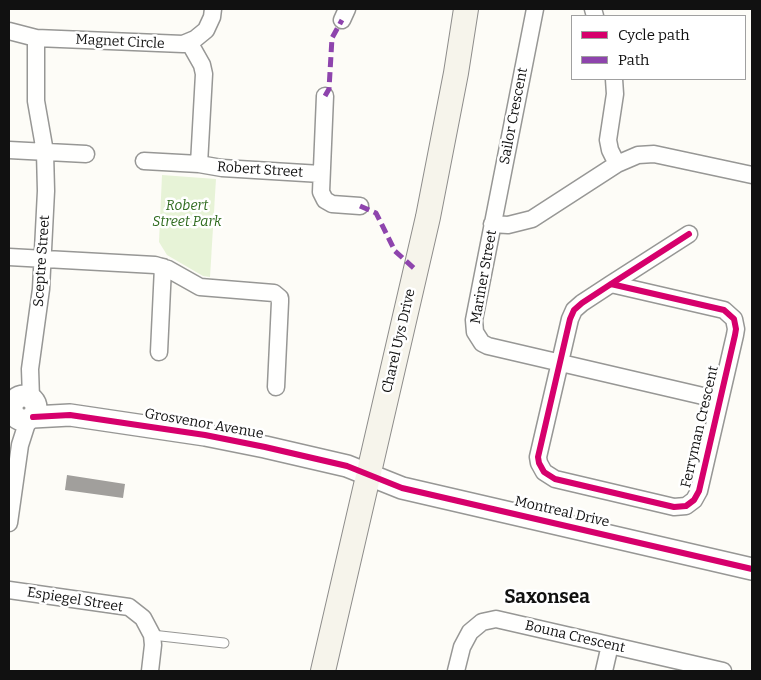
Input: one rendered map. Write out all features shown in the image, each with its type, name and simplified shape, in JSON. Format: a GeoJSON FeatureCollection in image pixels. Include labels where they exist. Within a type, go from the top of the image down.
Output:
{"type":"FeatureCollection","features":[{"type":"Feature","properties":{"kind":"main road","name":"Charel Uys Drive"},"geometry":{"type":"LineString","coordinates":[[323,671],[428,218],[456,73],[466,9]]}},
{"type":"Feature","properties":{"kind":"street"},"geometry":{"type":"LineString","coordinates":[[189,42],[206,30],[212,17],[213,9]]}},
{"type":"Feature","properties":{"kind":"street","name":"Sailor Crescent"},"geometry":{"type":"LineString","coordinates":[[492,224],[535,9]]}},
{"type":"Feature","properties":{"kind":"street","name":"Magnet Circle"},"geometry":{"type":"LineString","coordinates":[[9,31],[36,38],[176,45],[189,42]]}},
{"type":"Feature","properties":{"kind":"street","name":"Sceptre Street"},"geometry":{"type":"LineString","coordinates":[[9,523],[20,445],[21,408],[30,369],[44,259],[45,152],[36,101],[36,38]]}},
{"type":"Feature","properties":{"kind":"street","name":"Robert Street"},"geometry":{"type":"LineString","coordinates":[[189,42],[202,65],[204,74],[199,164]]}},
{"type":"Feature","properties":{"kind":"street"},"geometry":{"type":"LineString","coordinates":[[614,80],[615,94],[608,140],[610,150],[617,164]]}},
{"type":"Feature","properties":{"kind":"street","name":"Robert Street"},"geometry":{"type":"LineString","coordinates":[[325,96],[320,192],[325,200],[332,204],[360,206]]}},
{"type":"Feature","properties":{"kind":"street"},"geometry":{"type":"LineString","coordinates":[[9,150],[86,154]]}},
{"type":"Feature","properties":{"kind":"street","name":"Mariner Street"},"geometry":{"type":"LineString","coordinates":[[720,400],[488,346],[478,338],[475,332],[474,320],[492,224],[508,225],[532,219],[617,164],[638,155],[654,154],[752,175]]}},
{"type":"Feature","properties":{"kind":"street","name":"Robert Street"},"geometry":{"type":"LineString","coordinates":[[144,161],[321,174]]}},
{"type":"Feature","properties":{"kind":"street"},"geometry":{"type":"LineString","coordinates":[[611,284],[689,234]]}},
{"type":"Feature","properties":{"kind":"street"},"geometry":{"type":"LineString","coordinates":[[9,257],[164,267],[200,287],[270,292],[277,295],[280,302],[276,387]]}},
{"type":"Feature","properties":{"kind":"street"},"geometry":{"type":"LineString","coordinates":[[159,352],[164,267]]}},
{"type":"Feature","properties":{"kind":"street","name":"Ferryman Crescent"},"geometry":{"type":"LineString","coordinates":[[611,284],[719,309],[734,319],[736,329],[699,491],[691,504],[680,508],[674,507],[582,486],[549,477],[544,472],[539,463],[539,452],[560,363],[570,319],[574,310],[611,284]]}},
{"type":"Feature","properties":{"kind":"street","name":"Grosvenor Avenue"},"geometry":{"type":"LineString","coordinates":[[21,408],[248,443],[369,473]]}},
{"type":"Feature","properties":{"kind":"street","name":"Montreal Drive"},"geometry":{"type":"LineString","coordinates":[[369,473],[402,488],[752,569]]}},
{"type":"Feature","properties":{"kind":"street","name":"Espiegel Street"},"geometry":{"type":"LineString","coordinates":[[9,590],[129,607],[143,618],[152,634]]}},
{"type":"Feature","properties":{"kind":"street","name":"Bouna Crescent"},"geometry":{"type":"LineString","coordinates":[[456,671],[465,639],[476,626],[489,620],[503,620],[723,671]]}},
{"type":"Feature","properties":{"kind":"street"},"geometry":{"type":"LineString","coordinates":[[150,671],[153,644],[152,634]]}},
{"type":"Feature","properties":{"kind":"street"},"geometry":{"type":"LineString","coordinates":[[604,671],[610,645]]}},
{"type":"Feature","properties":{"kind":"lane"},"geometry":{"type":"LineString","coordinates":[[152,634],[224,644]]}},
{"type":"Feature","properties":{"kind":"green space","name":"Robert Street Park"},"geometry":{"type":"Polygon","coordinates":[[[162,175],[216,179],[210,277],[203,276],[167,255],[159,242],[162,175]]]}},
{"type":"Feature","properties":{"kind":"building"},"geometry":{"type":"Polygon","coordinates":[[[67,475],[125,484],[123,498],[65,490],[67,475]]]}},
{"type":"Feature","properties":{"kind":"marked path"},"geometry":{"type":"LineString","coordinates":[[325,96],[329,89],[332,38],[342,20]]}},
{"type":"Feature","properties":{"kind":"marked path"},"geometry":{"type":"LineString","coordinates":[[360,206],[376,213],[395,251],[416,270]]}},
{"type":"Feature","properties":{"kind":"cycle path"},"geometry":{"type":"LineString","coordinates":[[611,284],[724,310],[734,319],[735,335],[699,491],[694,500],[686,506],[674,507],[555,479],[544,472],[538,457],[570,319],[574,310],[582,303],[611,284],[689,234]]}},
{"type":"Feature","properties":{"kind":"cycle path"},"geometry":{"type":"LineString","coordinates":[[33,417],[70,415],[205,435],[265,447],[347,466],[402,488],[752,569]]}},
{"type":"Feature","properties":{"kind":"district","name":"Saxonsea"},"geometry":{"type":"Point","coordinates":[547,598]}}]}
